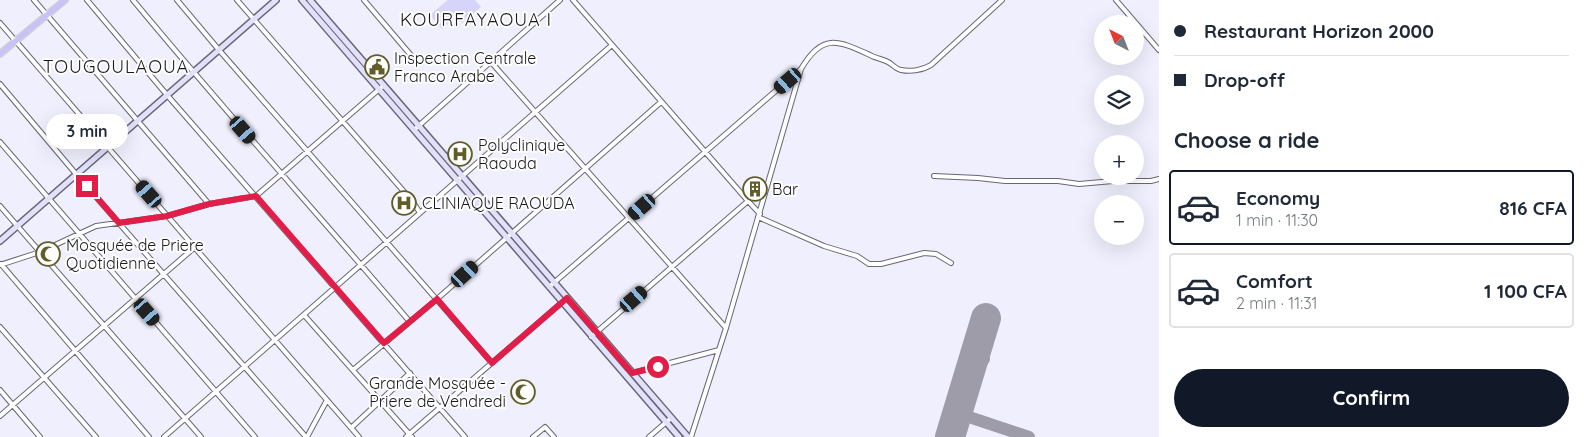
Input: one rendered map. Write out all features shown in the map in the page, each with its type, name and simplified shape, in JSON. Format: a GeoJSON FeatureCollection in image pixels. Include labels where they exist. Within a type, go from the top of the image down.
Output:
{"type":"FeatureCollection","features":[{"type":"Feature","properties":{"kind":"main road"},"geometry":{"type":"LineString","coordinates":[[2,50],[65,0]]}},
{"type":"Feature","properties":{"kind":"street"},"geometry":{"type":"LineString","coordinates":[[34,0],[209,204]]}},
{"type":"Feature","properties":{"kind":"street"},"geometry":{"type":"LineString","coordinates":[[87,0],[167,95],[465,437]]}},
{"type":"Feature","properties":{"kind":"street"},"geometry":{"type":"LineString","coordinates":[[133,0],[193,73],[362,264],[410,322]]}},
{"type":"Feature","properties":{"kind":"street"},"geometry":{"type":"LineString","coordinates":[[177,0],[492,363]]}},
{"type":"Feature","properties":{"kind":"street"},"geometry":{"type":"LineString","coordinates":[[237,0],[413,202],[420,213]]}},
{"type":"Feature","properties":{"kind":"street"},"geometry":{"type":"LineString","coordinates":[[0,241],[276,0]]}},
{"type":"Feature","properties":{"kind":"street"},"geometry":{"type":"LineString","coordinates":[[302,0],[381,87]]}},
{"type":"Feature","properties":{"kind":"street"},"geometry":{"type":"LineString","coordinates":[[310,0],[381,87],[509,236],[552,285],[567,298],[671,418],[690,437],[726,328],[801,69],[808,58],[814,50],[823,44],[835,42],[888,62],[899,70],[911,71],[925,68],[931,65],[1002,0]]}},
{"type":"Feature","properties":{"kind":"street"},"geometry":{"type":"LineString","coordinates":[[364,0],[416,60]]}},
{"type":"Feature","properties":{"kind":"street"},"geometry":{"type":"LineString","coordinates":[[416,128],[560,0]]}},
{"type":"Feature","properties":{"kind":"street"},"geometry":{"type":"LineString","coordinates":[[573,0],[759,216],[824,246],[857,256],[870,264],[881,264],[924,253],[936,254],[951,264]]}},
{"type":"Feature","properties":{"kind":"street"},"geometry":{"type":"LineString","coordinates":[[1116,0],[1159,50]]}},
{"type":"Feature","properties":{"kind":"street"},"geometry":{"type":"LineString","coordinates":[[0,23],[359,437]]}},
{"type":"Feature","properties":{"kind":"street"},"geometry":{"type":"LineString","coordinates":[[164,437],[612,46]]}},
{"type":"Feature","properties":{"kind":"street"},"geometry":{"type":"LineString","coordinates":[[491,62],[726,328]]}},
{"type":"Feature","properties":{"kind":"street"},"geometry":{"type":"LineString","coordinates":[[552,285],[801,69]]}},
{"type":"Feature","properties":{"kind":"street"},"geometry":{"type":"LineString","coordinates":[[0,84],[76,174],[306,437],[327,400]]}},
{"type":"Feature","properties":{"kind":"street"},"geometry":{"type":"LineString","coordinates":[[149,437],[1,265],[40,252],[96,226],[167,216],[209,204],[256,196],[381,87]]}},
{"type":"Feature","properties":{"kind":"street"},"geometry":{"type":"LineString","coordinates":[[353,370],[437,299],[661,102]]}},
{"type":"Feature","properties":{"kind":"street"},"geometry":{"type":"LineString","coordinates":[[0,142],[255,437]]}},
{"type":"Feature","properties":{"kind":"street"},"geometry":{"type":"LineString","coordinates":[[934,176],[1079,184],[1159,179]]}},
{"type":"Feature","properties":{"kind":"street"},"geometry":{"type":"LineString","coordinates":[[591,337],[748,201]]}},
{"type":"Feature","properties":{"kind":"street"},"geometry":{"type":"LineString","coordinates":[[0,206],[201,437]]}},
{"type":"Feature","properties":{"kind":"street"},"geometry":{"type":"LineString","coordinates":[[0,416],[195,247]]}},
{"type":"Feature","properties":{"kind":"street"},"geometry":{"type":"LineString","coordinates":[[552,285],[562,302],[591,337],[679,437]]}},
{"type":"Feature","properties":{"kind":"street"},"geometry":{"type":"LineString","coordinates":[[304,315],[380,400],[409,436],[567,298]]}},
{"type":"Feature","properties":{"kind":"street"},"geometry":{"type":"LineString","coordinates":[[0,327],[96,437]]}},
{"type":"Feature","properties":{"kind":"street"},"geometry":{"type":"LineString","coordinates":[[625,375],[719,350]]}},
{"type":"Feature","properties":{"kind":"street"},"geometry":{"type":"LineString","coordinates":[[351,428],[410,373]]}},
{"type":"Feature","properties":{"kind":"street"},"geometry":{"type":"LineString","coordinates":[[0,390],[40,437]]}},
{"type":"Feature","properties":{"kind":"street"},"geometry":{"type":"LineString","coordinates":[[649,437],[671,418]]}},
{"type":"Feature","properties":{"kind":"street"},"geometry":{"type":"LineString","coordinates":[[533,437],[545,427],[554,437]]}},
{"type":"Feature","properties":{"kind":"shaded area"},"geometry":{"type":"Polygon","coordinates":[[[448,0],[475,0],[481,7],[462,23],[456,17],[442,29],[430,15],[448,0]]]}},
{"type":"Feature","properties":{"kind":"taxiway"},"geometry":{"type":"LineString","coordinates":[[970,342],[972,363]]}},
{"type":"Feature","properties":{"kind":"taxiway"},"geometry":{"type":"LineString","coordinates":[[967,384],[970,376],[984,359]]}},
{"type":"Feature","properties":{"kind":"taxiway"},"geometry":{"type":"LineString","coordinates":[[957,413],[1029,437]]}},
{"type":"Feature","properties":{"kind":"runway"},"geometry":{"type":"LineString","coordinates":[[950,437],[986,318]]}},
{"type":"Feature","properties":{"kind":"place","name":"Inspection Centrale Franco Arabe"},"geometry":{"type":"Point","coordinates":[377,67]}},
{"type":"Feature","properties":{"kind":"place","name":"Polyclinique Raouda"},"geometry":{"type":"Point","coordinates":[460,154]}},
{"type":"Feature","properties":{"kind":"place","name":"Bar"},"geometry":{"type":"Point","coordinates":[755,189]}},
{"type":"Feature","properties":{"kind":"place","name":"CLINIAQUE RAOUDA"},"geometry":{"type":"Point","coordinates":[404,203]}},
{"type":"Feature","properties":{"kind":"place","name":"Mosquée de Priere Quotidienne"},"geometry":{"type":"Point","coordinates":[48,254]}},
{"type":"Feature","properties":{"kind":"place","name":"Grande Mosquée - Priere de Vendredi"},"geometry":{"type":"Point","coordinates":[523,392]}},
{"type":"Feature","properties":{"kind":"district","name":"KOURFAYAOUA I"},"geometry":{"type":"Point","coordinates":[476,20]}},
{"type":"Feature","properties":{"kind":"district","name":"TOUGOULAOUA"},"geometry":{"type":"Point","coordinates":[116,67]}},
{"type":"Feature","properties":{"kind":"route"},"geometry":{"type":"LineString","coordinates":[[87,186],[119,223],[167,216],[209,204],[256,196],[384,343],[437,299],[492,363],[567,298],[632,373],[658,367]]}}]}
